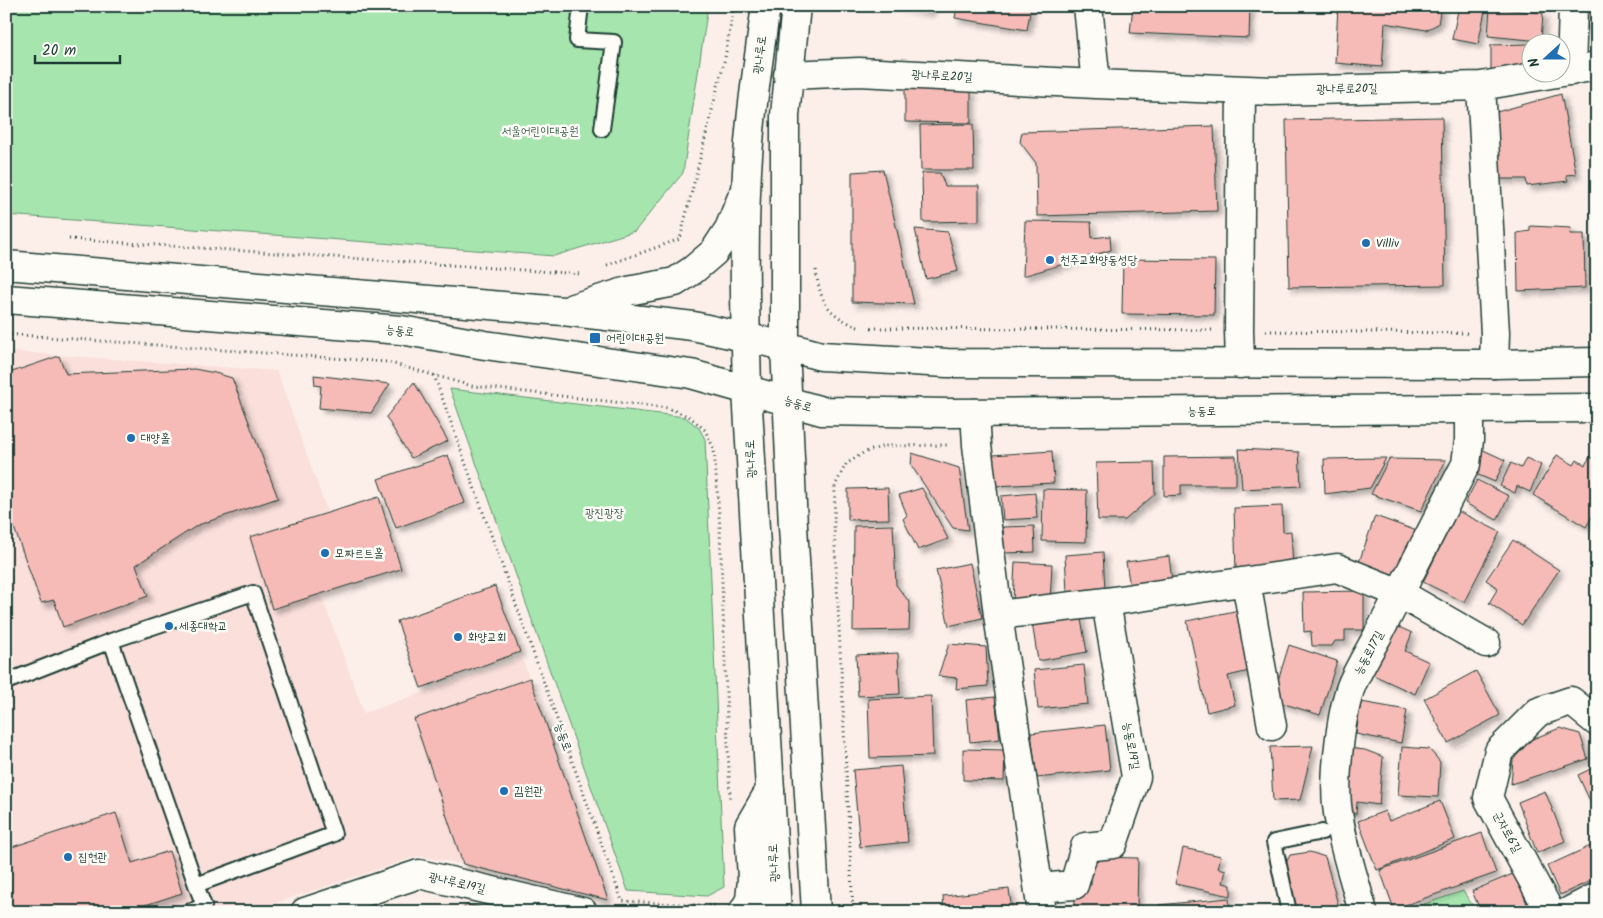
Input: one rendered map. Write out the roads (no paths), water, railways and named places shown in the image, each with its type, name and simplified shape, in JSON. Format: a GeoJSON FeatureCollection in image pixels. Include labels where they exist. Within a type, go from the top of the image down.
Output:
{"type":"FeatureCollection","features":[{"type":"Feature","properties":{"kind":"main road","name":"광나루로"},"geometry":{"type":"LineString","coordinates":[[766,6],[750,132],[747,187],[746,338],[777,912]]}},
{"type":"Feature","properties":{"kind":"main road"},"geometry":{"type":"LineString","coordinates":[[796,6],[785,114],[784,287],[786,400],[816,912]]}},
{"type":"Feature","properties":{"kind":"main road"},"geometry":{"type":"LineString","coordinates":[[1088,6],[1096,84]]}},
{"type":"Feature","properties":{"kind":"main road"},"geometry":{"type":"LineString","coordinates":[[1573,6],[1584,69]]}},
{"type":"Feature","properties":{"kind":"main road","name":"광나루로20길"},"geometry":{"type":"LineString","coordinates":[[788,75],[860,72],[1096,84],[1294,91],[1481,86],[1584,69]]}},
{"type":"Feature","properties":{"kind":"main road"},"geometry":{"type":"LineString","coordinates":[[1481,86],[1495,333],[1494,364]]}},
{"type":"Feature","properties":{"kind":"main road"},"geometry":{"type":"LineString","coordinates":[[1240,364],[1242,90]]}},
{"type":"Feature","properties":{"kind":"main road"},"geometry":{"type":"LineString","coordinates":[[563,311],[628,291],[675,282],[687,274],[714,252],[729,230],[747,187]]}},
{"type":"Feature","properties":{"kind":"main road"},"geometry":{"type":"LineString","coordinates":[[6,265],[563,311],[692,326],[785,346],[821,356],[947,363],[1494,364],[1597,362]]}},
{"type":"Feature","properties":{"kind":"main road","name":"능동로"},"geometry":{"type":"LineString","coordinates":[[6,299],[401,330],[485,345],[691,374],[822,411],[975,413],[1597,408]]}},
{"type":"Feature","properties":{"kind":"main road","name":"능동로17길"},"geometry":{"type":"LineString","coordinates":[[1363,912],[1341,828],[1337,804],[1336,780],[1344,714],[1351,686],[1363,660],[1377,637],[1466,464],[1469,440],[1469,409]]}},
{"type":"Feature","properties":{"kind":"main road","name":"능동로19길"},"geometry":{"type":"LineString","coordinates":[[975,413],[977,445],[998,615],[1040,900],[1074,885],[1085,847],[1113,844],[1136,777],[1106,602]]}},
{"type":"Feature","properties":{"kind":"main road"},"geometry":{"type":"LineString","coordinates":[[998,615],[1106,602],[1337,568],[1399,593],[1486,643]]}},
{"type":"Feature","properties":{"kind":"main road"},"geometry":{"type":"LineString","coordinates":[[1246,582],[1272,726]]}},
{"type":"Feature","properties":{"kind":"main road","name":"군자로6길"},"geometry":{"type":"LineString","coordinates":[[1550,912],[1488,798],[1499,751],[1538,712],[1571,701],[1597,722]]}},
{"type":"Feature","properties":{"kind":"main road"},"geometry":{"type":"LineString","coordinates":[[731,909],[750,900],[752,879],[749,826],[770,790]]}},
{"type":"Feature","properties":{"kind":"main road","name":"광나루로19길"},"geometry":{"type":"LineString","coordinates":[[305,912],[419,874],[584,912]]}},
{"type":"Feature","properties":{"kind":"main road"},"geometry":{"type":"LineString","coordinates":[[1568,912],[1597,897]]}},
{"type":"Feature","properties":{"kind":"lane"},"geometry":{"type":"LineString","coordinates":[[581,6],[578,40],[614,42],[602,129]]}},
{"type":"Feature","properties":{"kind":"lane"},"geometry":{"type":"LineString","coordinates":[[6,682],[111,641],[253,593],[334,834],[196,885]]}},
{"type":"Feature","properties":{"kind":"lane"},"geometry":{"type":"LineString","coordinates":[[111,641],[204,906],[187,912]]}},
{"type":"Feature","properties":{"kind":"lane"},"geometry":{"type":"LineString","coordinates":[[1289,912],[1274,842],[1322,832]]}},
{"type":"Feature","properties":{"kind":"place","name":"Villiv"},"geometry":{"type":"Point","coordinates":[1366,243]}},
{"type":"Feature","properties":{"kind":"place","name":"천주교화양동성당"},"geometry":{"type":"Point","coordinates":[1050,260]}},
{"type":"Feature","properties":{"kind":"place","name":"어린이대공원"},"geometry":{"type":"Point","coordinates":[595,338]}},
{"type":"Feature","properties":{"kind":"place","name":"대양홀"},"geometry":{"type":"Point","coordinates":[131,438]}},
{"type":"Feature","properties":{"kind":"place","name":"모짜르트홀"},"geometry":{"type":"Point","coordinates":[325,553]}},
{"type":"Feature","properties":{"kind":"place","name":"세종대학교"},"geometry":{"type":"Point","coordinates":[169,626]}},
{"type":"Feature","properties":{"kind":"place","name":"화양교회"},"geometry":{"type":"Point","coordinates":[458,637]}},
{"type":"Feature","properties":{"kind":"place","name":"김원관"},"geometry":{"type":"Point","coordinates":[504,791]}},
{"type":"Feature","properties":{"kind":"place","name":"집현관"},"geometry":{"type":"Point","coordinates":[68,857]}},
{"type":"Feature","properties":{"kind":"park label","name":"서울어린이대공원"},"geometry":{"type":"Point","coordinates":[540,131]}},
{"type":"Feature","properties":{"kind":"park label","name":"광진광장"},"geometry":{"type":"Point","coordinates":[604,513]}}]}
